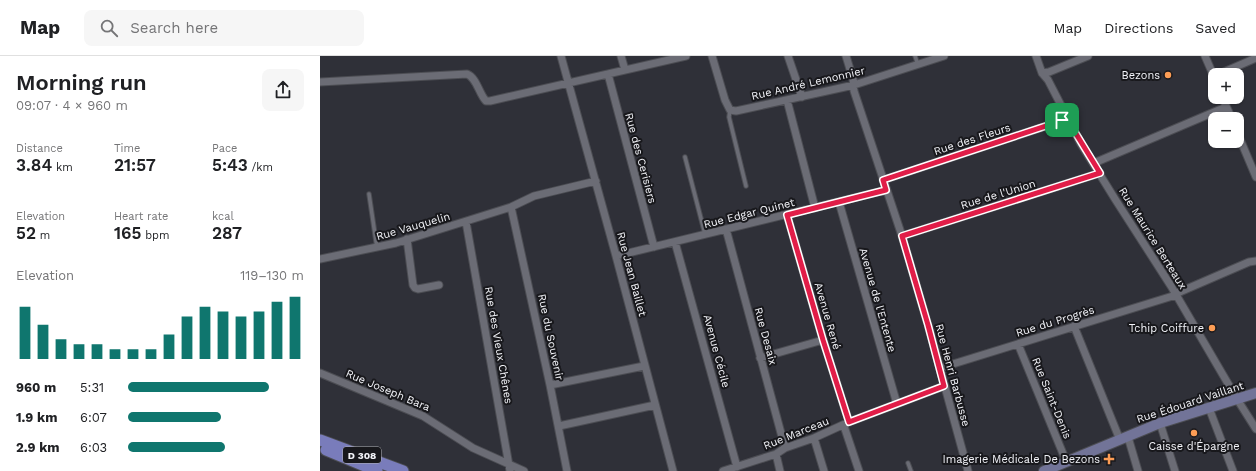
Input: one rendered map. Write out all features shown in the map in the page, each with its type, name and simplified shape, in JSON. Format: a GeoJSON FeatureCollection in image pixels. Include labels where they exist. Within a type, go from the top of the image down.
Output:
{"type":"FeatureCollection","features":[{"type":"Feature","properties":{"kind":"main road","name":"D 308"},"geometry":{"type":"LineString","coordinates":[[320,440],[403,471]]}},
{"type":"Feature","properties":{"kind":"main road","name":"D 308"},"geometry":{"type":"LineString","coordinates":[[320,447],[377,471]]}},
{"type":"Feature","properties":{"kind":"street","name":"Rue Jean Baillet"},"geometry":{"type":"LineString","coordinates":[[561,56],[596,181],[673,471]]}},
{"type":"Feature","properties":{"kind":"street"},"geometry":{"type":"LineString","coordinates":[[621,56],[625,70]]}},
{"type":"Feature","properties":{"kind":"street"},"geometry":{"type":"LineString","coordinates":[[320,82],[467,74],[474,79],[482,98],[486,101],[625,70],[664,59],[686,56]]}},
{"type":"Feature","properties":{"kind":"street"},"geometry":{"type":"LineString","coordinates":[[712,56],[725,100],[730,110]]}},
{"type":"Feature","properties":{"kind":"street"},"geometry":{"type":"LineString","coordinates":[[788,56],[802,97]]}},
{"type":"Feature","properties":{"kind":"street","name":"Rue Henri Barbusse"},"geometry":{"type":"LineString","coordinates":[[846,56],[853,80],[854,91],[902,236],[968,471]]}},
{"type":"Feature","properties":{"kind":"street","name":"Rue André Lemonnier"},"geometry":{"type":"LineString","coordinates":[[730,110],[741,110],[854,85],[944,56]]}},
{"type":"Feature","properties":{"kind":"street","name":"Rue Maurice Berteaux"},"geometry":{"type":"LineString","coordinates":[[1036,56],[1042,73],[1048,80],[1081,144],[1094,163],[1115,200],[1172,286],[1256,429]]}},
{"type":"Feature","properties":{"kind":"street"},"geometry":{"type":"LineString","coordinates":[[1042,73],[1049,72],[1088,56]]}},
{"type":"Feature","properties":{"kind":"street"},"geometry":{"type":"LineString","coordinates":[[1205,56],[1211,68]]}},
{"type":"Feature","properties":{"kind":"street"},"geometry":{"type":"LineString","coordinates":[[1234,68],[1256,58]]}},
{"type":"Feature","properties":{"kind":"street","name":"Rue des Cerisiers"},"geometry":{"type":"LineString","coordinates":[[608,74],[654,247]]}},
{"type":"Feature","properties":{"kind":"street"},"geometry":{"type":"LineString","coordinates":[[787,100],[815,208]]}},
{"type":"Feature","properties":{"kind":"street"},"geometry":{"type":"LineString","coordinates":[[1094,163],[1226,106],[1229,112]]}},
{"type":"Feature","properties":{"kind":"street","name":"Rue des Fleurs"},"geometry":{"type":"LineString","coordinates":[[883,180],[1067,119]]}},
{"type":"Feature","properties":{"kind":"street"},"geometry":{"type":"LineString","coordinates":[[1244,148],[1256,177]]}},
{"type":"Feature","properties":{"kind":"street","name":"Rue de l'Union"},"geometry":{"type":"LineString","coordinates":[[902,236],[1100,173]]}},
{"type":"Feature","properties":{"kind":"street","name":"Rue Vauquelin"},"geometry":{"type":"LineString","coordinates":[[320,259],[377,248],[511,208],[534,196],[596,181]]}},
{"type":"Feature","properties":{"kind":"street","name":"Rue Edgar Quinet"},"geometry":{"type":"LineString","coordinates":[[616,256],[886,190]]}},
{"type":"Feature","properties":{"kind":"street","name":"Avenue de l'Entente"},"geometry":{"type":"LineString","coordinates":[[839,202],[897,404]]}},
{"type":"Feature","properties":{"kind":"street","name":"Rue du Souvenir"},"geometry":{"type":"LineString","coordinates":[[511,208],[559,426],[567,471]]}},
{"type":"Feature","properties":{"kind":"street","name":"Avenue René"},"geometry":{"type":"LineString","coordinates":[[787,215],[859,471]]}},
{"type":"Feature","properties":{"kind":"street","name":"Rue des Vieux Chênes"},"geometry":{"type":"LineString","coordinates":[[466,222],[510,468]]}},
{"type":"Feature","properties":{"kind":"street","name":"Rue Desaix"},"geometry":{"type":"LineString","coordinates":[[726,230],[785,448]]}},
{"type":"Feature","properties":{"kind":"street"},"geometry":{"type":"LineString","coordinates":[[407,239],[415,288],[418,289],[439,285]]}},
{"type":"Feature","properties":{"kind":"street","name":"Avenue Cécile"},"geometry":{"type":"LineString","coordinates":[[676,242],[737,467]]}},
{"type":"Feature","properties":{"kind":"street","name":"Rue du Progrès"},"geometry":{"type":"LineString","coordinates":[[940,368],[1176,294],[1207,279],[1249,262],[1256,261]]}},
{"type":"Feature","properties":{"kind":"street"},"geometry":{"type":"LineString","coordinates":[[1074,326],[1138,471]]}},
{"type":"Feature","properties":{"kind":"street"},"geometry":{"type":"LineString","coordinates":[[760,358],[823,340]]}},
{"type":"Feature","properties":{"kind":"street","name":"Rue Saint-Denis"},"geometry":{"type":"LineString","coordinates":[[1018,344],[1066,461]]}},
{"type":"Feature","properties":{"kind":"street"},"geometry":{"type":"LineString","coordinates":[[550,385],[644,366]]}},
{"type":"Feature","properties":{"kind":"street","name":"Rue Joseph Bara"},"geometry":{"type":"LineString","coordinates":[[320,373],[423,416],[473,448],[510,468],[524,471]]}},
{"type":"Feature","properties":{"kind":"street","name":"Rue Marceau"},"geometry":{"type":"LineString","coordinates":[[723,471],[776,454],[785,448],[814,438],[944,386]]}},
{"type":"Feature","properties":{"kind":"street","name":"Rue Édouard Vaillant"},"geometry":{"type":"LineString","coordinates":[[1044,471],[1160,423],[1256,393]]}},
{"type":"Feature","properties":{"kind":"street"},"geometry":{"type":"LineString","coordinates":[[559,426],[655,405]]}},
{"type":"Feature","properties":{"kind":"street"},"geometry":{"type":"LineString","coordinates":[[1209,408],[1233,471]]}},
{"type":"Feature","properties":{"kind":"street"},"geometry":{"type":"LineString","coordinates":[[1160,423],[1175,471]]}},
{"type":"Feature","properties":{"kind":"street"},"geometry":{"type":"LineString","coordinates":[[814,438],[824,471]]}},
{"type":"Feature","properties":{"kind":"street"},"geometry":{"type":"LineString","coordinates":[[776,454],[780,471]]}},
{"type":"Feature","properties":{"kind":"lane"},"geometry":{"type":"LineString","coordinates":[[915,56],[918,65]]}},
{"type":"Feature","properties":{"kind":"lane"},"geometry":{"type":"LineString","coordinates":[[730,110],[729,117],[746,186]]}},
{"type":"Feature","properties":{"kind":"lane"},"geometry":{"type":"LineString","coordinates":[[685,157],[705,234]]}},
{"type":"Feature","properties":{"kind":"lane"},"geometry":{"type":"LineString","coordinates":[[369,194],[377,248]]}},
{"type":"Feature","properties":{"kind":"lane"},"geometry":{"type":"LineString","coordinates":[[908,463],[911,471]]}},
{"type":"Feature","properties":{"kind":"place","name":"Bezons"},"geometry":{"type":"Point","coordinates":[1168,75]}},
{"type":"Feature","properties":{"kind":"place","name":"Tchip Coiffure"},"geometry":{"type":"Point","coordinates":[1212,328]}},
{"type":"Feature","properties":{"kind":"place","name":"Caisse d'Épargne"},"geometry":{"type":"Point","coordinates":[1194,433]}},
{"type":"Feature","properties":{"kind":"place","name":"Imagerie Médicale De Bezons"},"geometry":{"type":"Point","coordinates":[1109,459]}},
{"type":"Feature","properties":{"kind":"route"},"geometry":{"type":"LineString","coordinates":[[1067,119],[1100,173],[902,236],[944,386],[849,422],[823,340],[787,215],[886,190],[883,180],[1062,120],[1067,119]]}}]}
